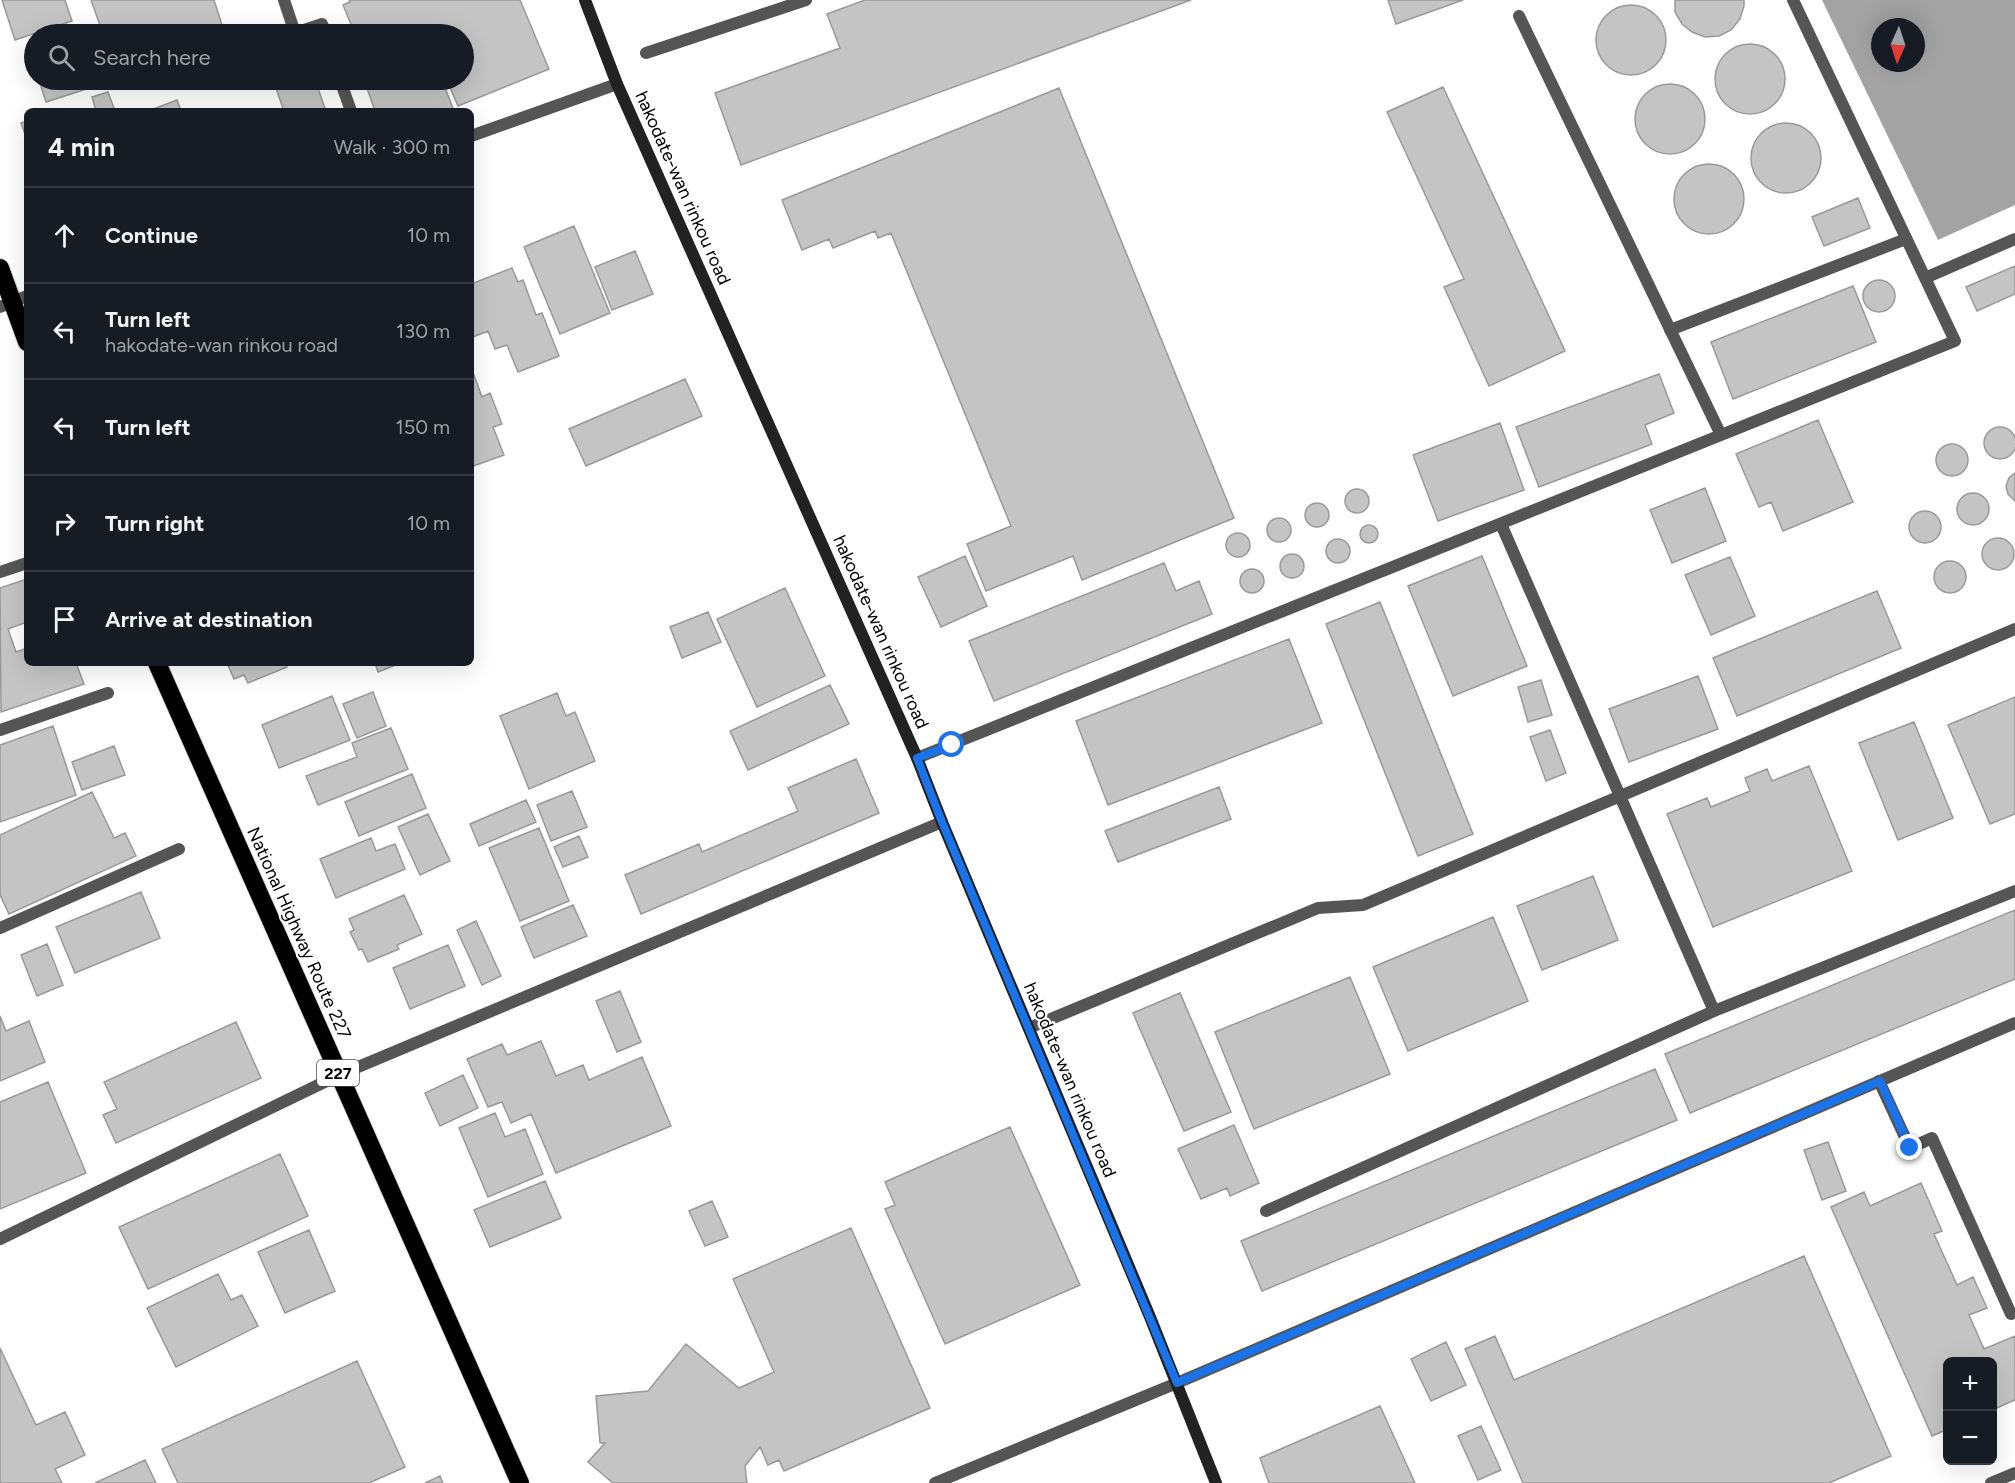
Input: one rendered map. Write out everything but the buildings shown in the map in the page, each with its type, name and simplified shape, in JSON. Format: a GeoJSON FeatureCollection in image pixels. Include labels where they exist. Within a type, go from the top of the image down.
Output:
{"type":"FeatureCollection","features":[{"type":"Feature","properties":{"kind":"highway"},"geometry":{"type":"LineString","coordinates":[[0,268],[24,333]]}},
{"type":"Feature","properties":{"kind":"highway","name":"National Highway Route 227"},"geometry":{"type":"LineString","coordinates":[[158,666],[520,1483]]}},
{"type":"Feature","properties":{"kind":"street"},"geometry":{"type":"LineString","coordinates":[[284,0],[292,24]]}},
{"type":"Feature","properties":{"kind":"street","name":"hakodate-wan rinkou road"},"geometry":{"type":"LineString","coordinates":[[585,0],[617,84],[917,758],[1177,1383],[1216,1483]]}},
{"type":"Feature","properties":{"kind":"street"},"geometry":{"type":"LineString","coordinates":[[646,53],[806,0]]}},
{"type":"Feature","properties":{"kind":"street"},"geometry":{"type":"LineString","coordinates":[[917,758],[1955,340],[1792,0]]}},
{"type":"Feature","properties":{"kind":"street"},"geometry":{"type":"LineString","coordinates":[[1519,16],[1721,435]]}},
{"type":"Feature","properties":{"kind":"street"},"geometry":{"type":"LineString","coordinates":[[474,135],[617,84]]}},
{"type":"Feature","properties":{"kind":"street"},"geometry":{"type":"LineString","coordinates":[[344,90],[350,108]]}},
{"type":"Feature","properties":{"kind":"street"},"geometry":{"type":"LineString","coordinates":[[1670,330],[1906,239]]}},
{"type":"Feature","properties":{"kind":"street"},"geometry":{"type":"LineString","coordinates":[[1925,278],[2015,239]]}},
{"type":"Feature","properties":{"kind":"street"},"geometry":{"type":"LineString","coordinates":[[1501,524],[1714,1011]]}},
{"type":"Feature","properties":{"kind":"street"},"geometry":{"type":"LineString","coordinates":[[0,572],[24,564]]}},
{"type":"Feature","properties":{"kind":"street"},"geometry":{"type":"LineString","coordinates":[[1029,1028],[1318,908],[1363,905],[2015,629]]}},
{"type":"Feature","properties":{"kind":"street"},"geometry":{"type":"LineString","coordinates":[[0,730],[108,693]]}},
{"type":"Feature","properties":{"kind":"street"},"geometry":{"type":"LineString","coordinates":[[0,1239],[339,1075],[942,822]]}},
{"type":"Feature","properties":{"kind":"street"},"geometry":{"type":"LineString","coordinates":[[0,928],[179,849]]}},
{"type":"Feature","properties":{"kind":"street"},"geometry":{"type":"LineString","coordinates":[[1266,1211],[1714,1011],[2015,891]]}},
{"type":"Feature","properties":{"kind":"street"},"geometry":{"type":"LineString","coordinates":[[935,1483],[1177,1383],[2015,1023]]}},
{"type":"Feature","properties":{"kind":"street"},"geometry":{"type":"LineString","coordinates":[[1880,1081],[1910,1148],[1932,1138],[2011,1314]]}},
{"type":"Feature","properties":{"kind":"street"},"geometry":{"type":"LineString","coordinates":[[1990,1483],[2015,1473]]}},
{"type":"Feature","properties":{"kind":"shaded area"},"geometry":{"type":"Polygon","coordinates":[[[1822,0],[2015,0],[2015,205],[1938,240],[1822,0]]]}},
{"type":"Feature","properties":{"kind":"route"},"geometry":{"type":"LineString","coordinates":[[952,745],[917,758],[1177,1383],[1880,1081],[1910,1148]]}}]}
